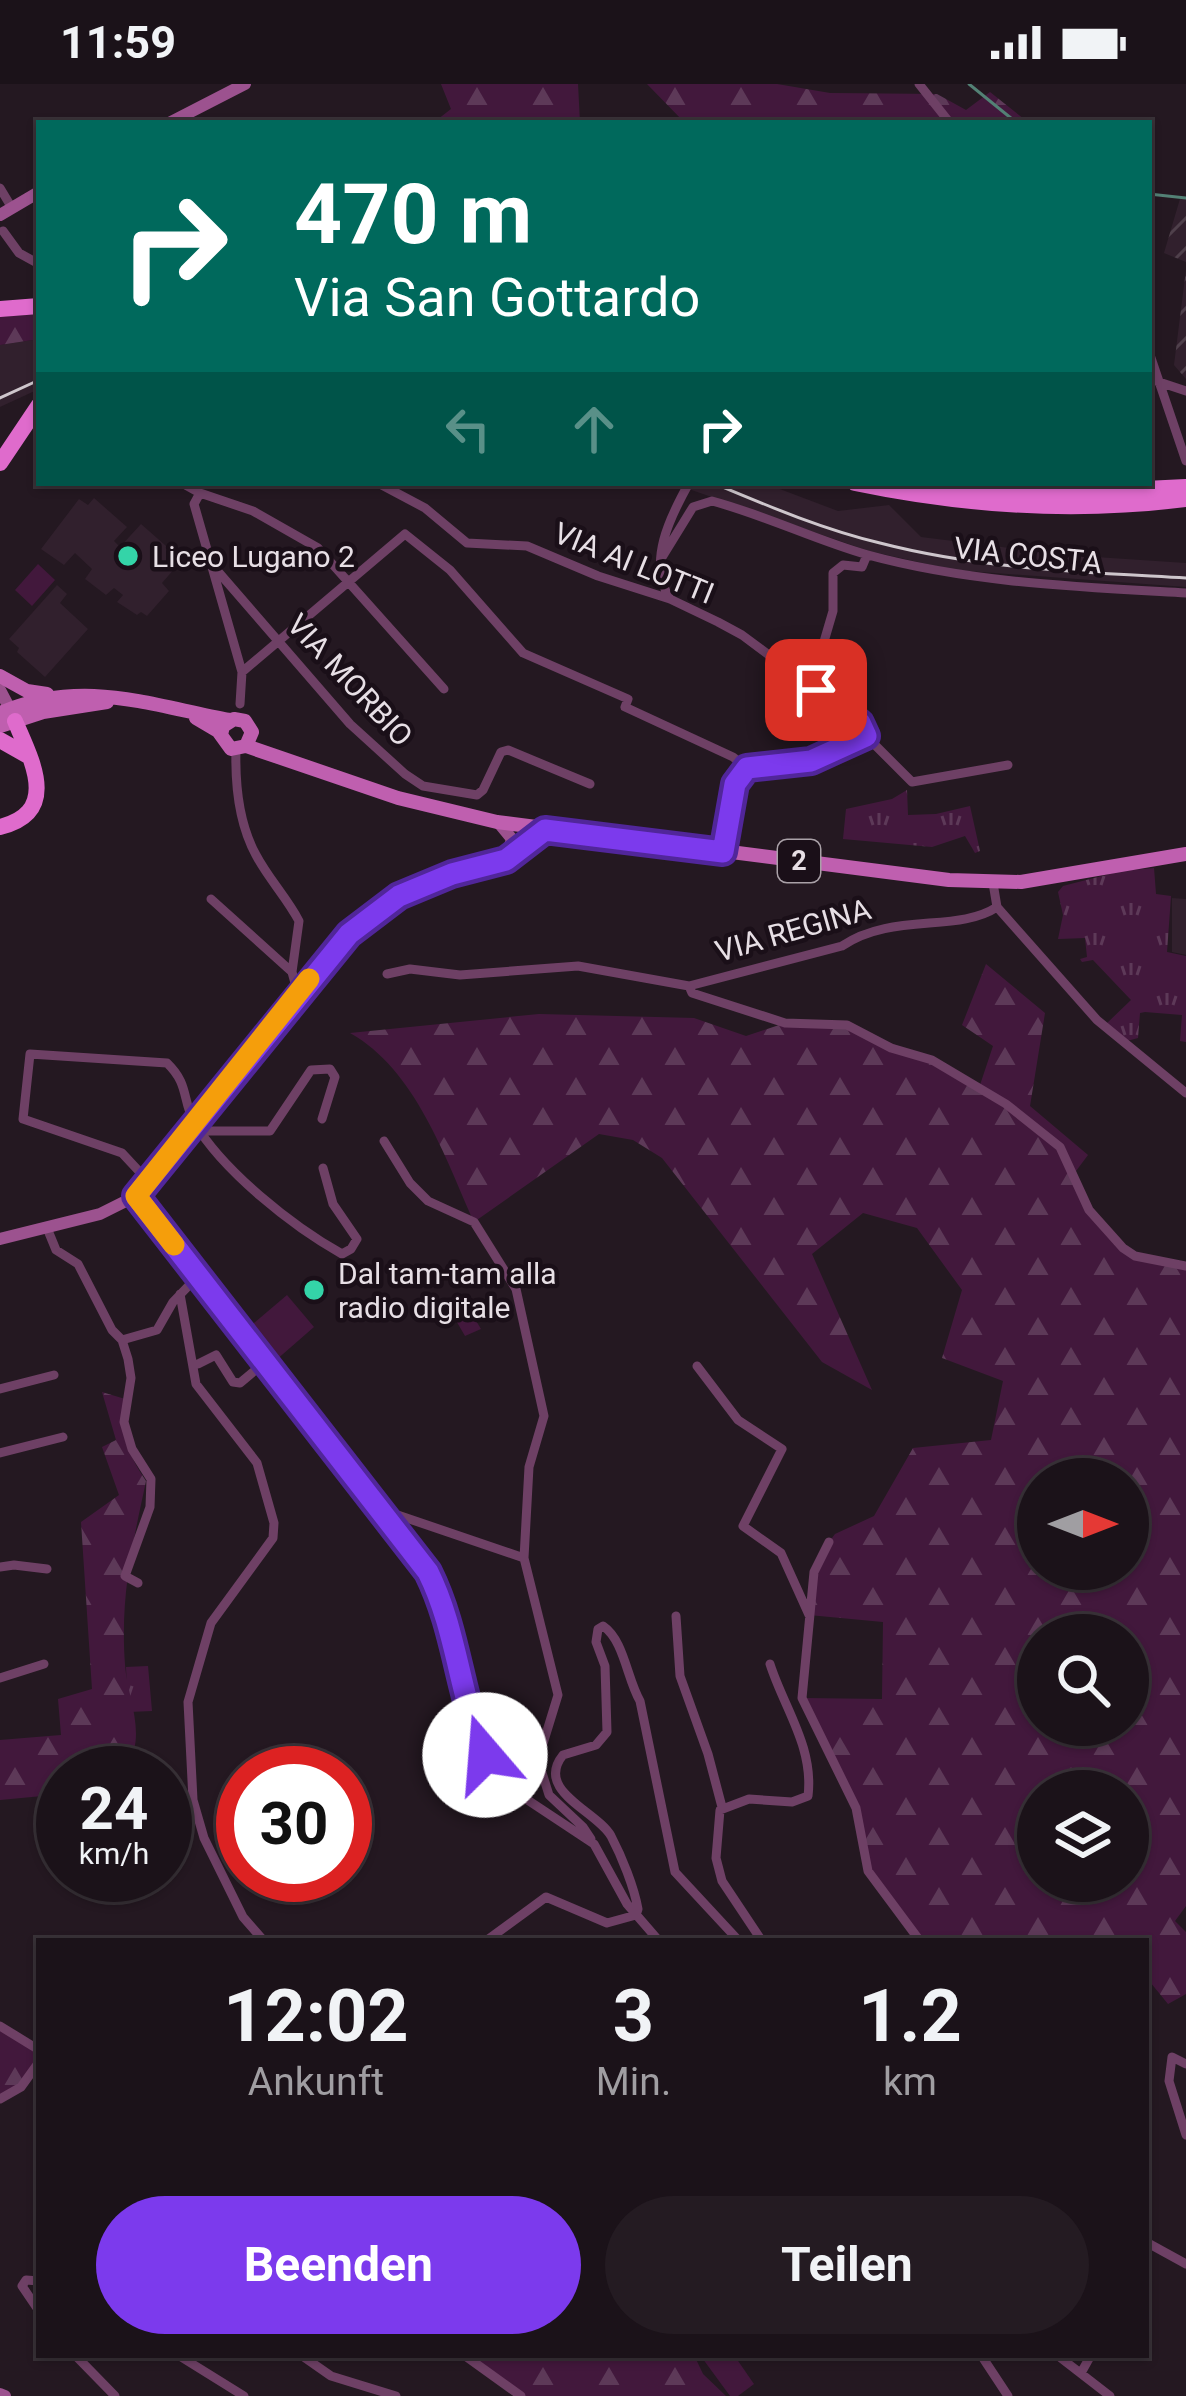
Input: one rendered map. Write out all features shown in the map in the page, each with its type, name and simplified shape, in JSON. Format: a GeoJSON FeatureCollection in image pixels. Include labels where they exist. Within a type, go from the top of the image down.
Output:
{"type":"FeatureCollection","features":[{"type":"Feature","properties":{"kind":"highway"},"geometry":{"type":"LineString","coordinates":[[0,309],[36,306]]}},
{"type":"Feature","properties":{"kind":"highway"},"geometry":{"type":"LineString","coordinates":[[0,463],[36,409]]}},
{"type":"Feature","properties":{"kind":"highway"},"geometry":{"type":"LineString","coordinates":[[874,486],[998,505],[1087,507],[1186,499]]}},
{"type":"Feature","properties":{"kind":"highway"},"geometry":{"type":"LineString","coordinates":[[953,486],[1043,494],[1186,487]]}},
{"type":"Feature","properties":{"kind":"highway"},"geometry":{"type":"LineString","coordinates":[[0,827],[20,819],[33,804],[38,778],[8,715]]}},
{"type":"Feature","properties":{"kind":"highway"},"geometry":{"type":"LineString","coordinates":[[0,740],[31,758]]}},
{"type":"Feature","properties":{"kind":"main road"},"geometry":{"type":"LineString","coordinates":[[175,120],[245,84]]}},
{"type":"Feature","properties":{"kind":"main road"},"geometry":{"type":"LineString","coordinates":[[6,212],[36,199]]}},
{"type":"Feature","properties":{"kind":"main road"},"geometry":{"type":"LineString","coordinates":[[0,676],[27,691],[70,695]]}},
{"type":"Feature","properties":{"kind":"main road"},"geometry":{"type":"LineString","coordinates":[[0,676],[14,693],[8,715]]}},
{"type":"Feature","properties":{"kind":"main road"},"geometry":{"type":"LineString","coordinates":[[0,690],[8,715]]}},
{"type":"Feature","properties":{"kind":"main road","name":"2"},"geometry":{"type":"LineString","coordinates":[[8,715],[70,695],[142,701],[240,727],[329,774],[410,802],[545,830],[723,852],[993,883],[1186,854]]}},
{"type":"Feature","properties":{"kind":"main road","name":"2"},"geometry":{"type":"LineString","coordinates":[[8,715],[142,701]]}},
{"type":"Feature","properties":{"kind":"main road","name":"2"},"geometry":{"type":"LineString","coordinates":[[179,709],[221,735],[224,743],[240,727]]}},
{"type":"Feature","properties":{"kind":"main road"},"geometry":{"type":"LineString","coordinates":[[497,822],[512,839],[506,860]]}},
{"type":"Feature","properties":{"kind":"main road"},"geometry":{"type":"LineString","coordinates":[[0,1239],[100,1214],[136,1196],[198,1127],[339,944],[386,904],[429,883],[506,860],[545,830]]}},
{"type":"Feature","properties":{"kind":"street"},"geometry":{"type":"LineString","coordinates":[[919,84],[948,120]]}},
{"type":"Feature","properties":{"kind":"street"},"geometry":{"type":"LineString","coordinates":[[0,188],[6,212]]}},
{"type":"Feature","properties":{"kind":"street"},"geometry":{"type":"LineString","coordinates":[[3,231],[20,253],[36,262]]}},
{"type":"Feature","properties":{"kind":"street"},"geometry":{"type":"LineString","coordinates":[[1152,364],[1186,461]]}},
{"type":"Feature","properties":{"kind":"street"},"geometry":{"type":"LineString","coordinates":[[1156,381],[1186,391]]}},
{"type":"Feature","properties":{"kind":"street"},"geometry":{"type":"LineString","coordinates":[[187,486],[253,511],[318,548],[444,689]]}},
{"type":"Feature","properties":{"kind":"street","name":"VIA AI LOTTI"},"geometry":{"type":"LineString","coordinates":[[384,486],[425,508],[467,543],[526,546],[670,599],[742,635],[860,723]]}},
{"type":"Feature","properties":{"kind":"street"},"geometry":{"type":"LineString","coordinates":[[670,599],[661,579],[661,559],[672,517],[688,486]]}},
{"type":"Feature","properties":{"kind":"street"},"geometry":{"type":"LineString","coordinates":[[200,493],[194,504],[242,672],[242,814],[255,855],[299,921],[292,972],[298,994]]}},
{"type":"Feature","properties":{"kind":"street","name":"VIA COSTA"},"geometry":{"type":"LineString","coordinates":[[661,559],[693,507],[707,500],[867,555],[1019,581],[1186,593]]}},
{"type":"Feature","properties":{"kind":"street"},"geometry":{"type":"LineString","coordinates":[[242,672],[405,534],[450,569],[523,653],[747,768],[811,761],[866,736]]}},
{"type":"Feature","properties":{"kind":"street"},"geometry":{"type":"LineString","coordinates":[[867,555],[862,567],[843,565],[833,573],[833,611],[823,645],[826,658],[850,693],[866,736],[910,782],[1008,765]]}},
{"type":"Feature","properties":{"kind":"street","name":"VIA MORBIO"},"geometry":{"type":"LineString","coordinates":[[208,560],[350,724],[423,786],[477,795],[501,752],[508,750],[590,784]]}},
{"type":"Feature","properties":{"kind":"street"},"geometry":{"type":"LineString","coordinates":[[723,852],[735,784],[747,768]]}},
{"type":"Feature","properties":{"kind":"street"},"geometry":{"type":"LineString","coordinates":[[993,883],[998,907],[1097,1020],[1186,1093]]}},
{"type":"Feature","properties":{"kind":"street"},"geometry":{"type":"LineString","coordinates":[[211,899],[292,972]]}},
{"type":"Feature","properties":{"kind":"street","name":"VIA REGINA"},"geometry":{"type":"LineString","coordinates":[[386,974],[410,969],[460,975],[578,966],[688,986],[842,946],[904,923],[971,917],[998,907]]}},
{"type":"Feature","properties":{"kind":"street"},"geometry":{"type":"LineString","coordinates":[[688,986],[692,993],[785,1023],[847,1025],[891,1048],[932,1060],[1006,1104],[1060,1147],[1089,1210],[1123,1248],[1135,1256],[1186,1266]]}},
{"type":"Feature","properties":{"kind":"street"},"geometry":{"type":"LineString","coordinates":[[149,1182],[122,1153],[23,1119],[30,1054],[167,1063],[187,1090],[198,1127],[225,1163],[293,1221],[342,1254],[357,1239],[333,1204],[323,1168]]}},
{"type":"Feature","properties":{"kind":"street"},"geometry":{"type":"LineString","coordinates":[[198,1127],[270,1131],[310,1070],[318,1067],[330,1069],[335,1077],[322,1119]]}},
{"type":"Feature","properties":{"kind":"street"},"geometry":{"type":"LineString","coordinates":[[384,1141],[410,1183],[428,1201],[474,1222],[515,1289],[544,1416],[530,1467],[524,1558],[558,1695],[538,1760],[549,1795],[583,1827],[636,1915],[656,1938]]}},
{"type":"Feature","properties":{"kind":"street"},"geometry":{"type":"LineString","coordinates":[[136,1196],[428,1572],[441,1598],[471,1720],[492,1767],[520,1796],[593,1844]]}},
{"type":"Feature","properties":{"kind":"street"},"geometry":{"type":"LineString","coordinates":[[47,1228],[56,1250],[78,1264],[112,1330],[122,1340],[131,1378],[124,1421],[131,1449],[151,1479],[150,1507],[125,1576],[138,1583]]}},
{"type":"Feature","properties":{"kind":"street"},"geometry":{"type":"LineString","coordinates":[[122,1340],[157,1330],[198,1276]]}},
{"type":"Feature","properties":{"kind":"street"},"geometry":{"type":"LineString","coordinates":[[180,1294],[196,1384],[257,1463],[274,1523],[273,1538],[211,1623],[188,1702],[193,1800],[203,1838],[243,1917],[260,1938]]}},
{"type":"Feature","properties":{"kind":"street"},"geometry":{"type":"LineString","coordinates":[[198,1364],[216,1355],[233,1382],[241,1383],[266,1362]]}},
{"type":"Feature","properties":{"kind":"street"},"geometry":{"type":"LineString","coordinates":[[697,1366],[738,1420],[782,1449],[743,1526],[782,1553],[809,1615]]}},
{"type":"Feature","properties":{"kind":"street"},"geometry":{"type":"LineString","coordinates":[[0,1389],[54,1375]]}},
{"type":"Feature","properties":{"kind":"street"},"geometry":{"type":"LineString","coordinates":[[0,1453],[63,1437]]}},
{"type":"Feature","properties":{"kind":"street"},"geometry":{"type":"LineString","coordinates":[[380,1509],[524,1558]]}},
{"type":"Feature","properties":{"kind":"street"},"geometry":{"type":"LineString","coordinates":[[829,1543],[814,1572],[802,1698],[856,1808],[868,1871],[918,1938]]}},
{"type":"Feature","properties":{"kind":"street"},"geometry":{"type":"LineString","coordinates":[[0,1568],[47,1569]]}},
{"type":"Feature","properties":{"kind":"street"},"geometry":{"type":"LineString","coordinates":[[676,1616],[680,1676],[722,1807],[715,1829],[722,1881],[760,1938]]}},
{"type":"Feature","properties":{"kind":"street"},"geometry":{"type":"LineString","coordinates":[[636,1915],[638,1901],[610,1834],[558,1786],[555,1772],[563,1755],[596,1745],[607,1732],[605,1666],[596,1642],[603,1626],[614,1633],[628,1682],[640,1701],[675,1872],[736,1938]]}},
{"type":"Feature","properties":{"kind":"street"},"geometry":{"type":"LineString","coordinates":[[0,1678],[44,1664]]}},
{"type":"Feature","properties":{"kind":"street"},"geometry":{"type":"LineString","coordinates":[[722,1807],[749,1799],[792,1802],[808,1796],[808,1772],[794,1714],[770,1664]]}},
{"type":"Feature","properties":{"kind":"street"},"geometry":{"type":"LineString","coordinates":[[490,1938],[546,1897],[607,1923],[636,1915]]}},
{"type":"Feature","properties":{"kind":"street"},"geometry":{"type":"LineString","coordinates":[[0,2026],[36,2048]]}},
{"type":"Feature","properties":{"kind":"street"},"geometry":{"type":"LineString","coordinates":[[1186,2064],[1172,2057],[1169,2081],[1186,2135]]}},
{"type":"Feature","properties":{"kind":"street"},"geometry":{"type":"LineString","coordinates":[[0,2099],[22,2087],[36,2066]]}},
{"type":"Feature","properties":{"kind":"street"},"geometry":{"type":"LineString","coordinates":[[1149,2244],[1186,2264]]}},
{"type":"Feature","properties":{"kind":"street"},"geometry":{"type":"LineString","coordinates":[[36,2281],[26,2280],[22,2286],[36,2307]]}},
{"type":"Feature","properties":{"kind":"street"},"geometry":{"type":"LineString","coordinates":[[78,2358],[115,2396]]}},
{"type":"Feature","properties":{"kind":"street"},"geometry":{"type":"LineString","coordinates":[[184,2358],[244,2396]]}},
{"type":"Feature","properties":{"kind":"street"},"geometry":{"type":"LineString","coordinates":[[305,2358],[331,2376],[396,2396]]}},
{"type":"Feature","properties":{"kind":"street"},"geometry":{"type":"LineString","coordinates":[[468,2358],[521,2396]]}},
{"type":"Feature","properties":{"kind":"street"},"geometry":{"type":"LineString","coordinates":[[983,2358],[1008,2396]]}},
{"type":"Feature","properties":{"kind":"street"},"geometry":{"type":"LineString","coordinates":[[1062,2358],[1110,2396]]}},
{"type":"Feature","properties":{"kind":"street"},"geometry":{"type":"LineString","coordinates":[[1081,2373],[1089,2358]]}},
{"type":"Feature","properties":{"kind":"shaded area"},"geometry":{"type":"Polygon","coordinates":[[[1186,198],[1186,262],[1164,253],[1180,199],[1186,198]]]}},
{"type":"Feature","properties":{"kind":"shaded area"},"geometry":{"type":"Polygon","coordinates":[[[1186,270],[1186,379],[1174,365],[1186,270]]]}},
{"type":"Feature","properties":{"kind":"shaded area"},"geometry":{"type":"Polygon","coordinates":[[[36,339],[36,390],[0,407],[0,345],[36,339]]]}},
{"type":"Feature","properties":{"kind":"shaded area"},"geometry":{"type":"Polygon","coordinates":[[[680,486],[772,486],[838,511],[889,505],[921,537],[1066,555],[1186,563],[1186,587],[954,570],[869,551],[680,486]]]}},
{"type":"Feature","properties":{"kind":"shaded area","name":"Liceo Lugano 2"},"geometry":{"type":"Polygon","coordinates":[[[94,498],[127,527],[114,541],[120,547],[141,524],[182,560],[162,583],[169,591],[147,616],[117,602],[123,595],[114,588],[106,595],[85,579],[92,569],[75,553],[64,565],[41,549],[79,499],[88,505],[94,498]]]}},
{"type":"Feature","properties":{"kind":"shaded area"},"geometry":{"type":"Polygon","coordinates":[[[57,585],[67,594],[60,603],[88,629],[45,677],[9,639],[57,585]]]}},
{"type":"Feature","properties":{"kind":"shaded area"},"geometry":{"type":"Polygon","coordinates":[[[1172,898],[1186,899],[1186,955],[1172,952],[1172,898]]]}},
{"type":"Feature","properties":{"kind":"green space"},"geometry":{"type":"Polygon","coordinates":[[[441,84],[578,84],[580,120],[437,120],[451,109],[441,84]]]}},
{"type":"Feature","properties":{"kind":"green space"},"geometry":{"type":"Polygon","coordinates":[[[647,84],[777,84],[830,93],[937,94],[966,110],[990,92],[1025,120],[682,120],[647,84]]]}},
{"type":"Feature","properties":{"kind":"green space"},"geometry":{"type":"Polygon","coordinates":[[[36,314],[36,339],[0,345],[0,317],[36,314]]]}},
{"type":"Feature","properties":{"kind":"green space"},"geometry":{"type":"Polygon","coordinates":[[[38,564],[55,580],[32,606],[15,590],[38,564]]]}},
{"type":"Feature","properties":{"kind":"green space"},"geometry":{"type":"Polygon","coordinates":[[[907,790],[908,815],[970,806],[980,851],[975,853],[965,836],[932,847],[843,839],[846,809],[892,799],[907,790]]]}},
{"type":"Feature","properties":{"kind":"green space"},"geometry":{"type":"Polygon","coordinates":[[[1154,868],[1156,894],[1171,896],[1167,952],[1186,956],[1186,1042],[1180,1041],[1182,1015],[1145,1012],[1140,1013],[1138,1038],[1123,1042],[1104,1026],[1131,1000],[1093,960],[1082,962],[1087,957],[1085,938],[1058,939],[1063,915],[1058,892],[1063,886],[1154,868]]]}},
{"type":"Feature","properties":{"kind":"green space"},"geometry":{"type":"Polygon","coordinates":[[[986,964],[1045,1013],[1030,1106],[1088,1155],[1073,1175],[1089,1210],[1135,1256],[1186,1266],[1186,1906],[1175,1921],[1186,1932],[1186,1994],[1168,2004],[1149,1981],[1149,1938],[918,1938],[868,1871],[856,1808],[802,1698],[882,1699],[883,1622],[809,1615],[814,1572],[829,1542],[835,1534],[874,1516],[913,1448],[991,1440],[1003,1381],[942,1358],[962,1290],[917,1228],[863,1213],[812,1254],[872,1390],[822,1362],[662,1158],[633,1140],[599,1134],[474,1222],[410,1091],[373,1049],[350,1033],[539,1014],[694,1018],[746,1036],[785,1023],[847,1025],[932,1060],[979,1088],[993,1046],[962,1025],[986,964]]]}},
{"type":"Feature","properties":{"kind":"green space"},"geometry":{"type":"Polygon","coordinates":[[[287,1295],[314,1327],[275,1361],[248,1328],[287,1295]]]}},
{"type":"Feature","properties":{"kind":"green space"},"geometry":{"type":"Polygon","coordinates":[[[463,1299],[481,1329],[465,1336],[448,1307],[463,1299]]]}},
{"type":"Feature","properties":{"kind":"green space"},"geometry":{"type":"Polygon","coordinates":[[[102,1392],[125,1399],[127,1442],[146,1481],[124,1617],[134,1746],[36,1746],[36,1797],[0,1800],[0,1740],[61,1735],[58,1699],[92,1689],[81,1522],[119,1495],[102,1447],[116,1440],[102,1392]]]}},
{"type":"Feature","properties":{"kind":"green space"},"geometry":{"type":"Polygon","coordinates":[[[148,1666],[152,1711],[128,1712],[126,1667],[148,1666]]]}},
{"type":"Feature","properties":{"kind":"green space"},"geometry":{"type":"Polygon","coordinates":[[[0,2026],[36,2048],[36,2064],[21,2085],[0,2099],[0,2026]]]}},
{"type":"Feature","properties":{"kind":"green space"},"geometry":{"type":"Polygon","coordinates":[[[468,2358],[695,2358],[703,2374],[726,2396],[521,2396],[468,2358]]]}},
{"type":"Feature","properties":{"kind":"green space"},"geometry":{"type":"Polygon","coordinates":[[[702,2358],[736,2358],[754,2384],[730,2396],[702,2358]]]}},
{"type":"Feature","properties":{"kind":"waterway"},"geometry":{"type":"LineString","coordinates":[[969,84],[1013,120]]}},
{"type":"Feature","properties":{"kind":"waterway"},"geometry":{"type":"LineString","coordinates":[[1152,194],[1186,198]]}},
{"type":"Feature","properties":{"kind":"railway"},"geometry":{"type":"LineString","coordinates":[[0,398],[36,381]]}},
{"type":"Feature","properties":{"kind":"railway"},"geometry":{"type":"LineString","coordinates":[[721,486],[816,524],[918,552],[1032,568],[1186,578]]}},
{"type":"Feature","properties":{"kind":"slow traffic"},"geometry":{"type":"LineString","coordinates":[[174,1245],[136,1196],[309,979]]}},
{"type":"Feature","properties":{"kind":"place","name":"Liceo Lugano 2"},"geometry":{"type":"Point","coordinates":[128,556]}},
{"type":"Feature","properties":{"kind":"place","name":"Dal tam-tam alla radio digitale"},"geometry":{"type":"Point","coordinates":[314,1290]}},
{"type":"Feature","properties":{"kind":"route"},"geometry":{"type":"LineString","coordinates":[[485,1755],[471,1720],[448,1619],[428,1572],[136,1196],[330,953],[375,912],[429,883],[506,860],[545,830],[723,852],[735,784],[747,768],[811,761],[866,736],[860,723],[816,690]]}}]}
